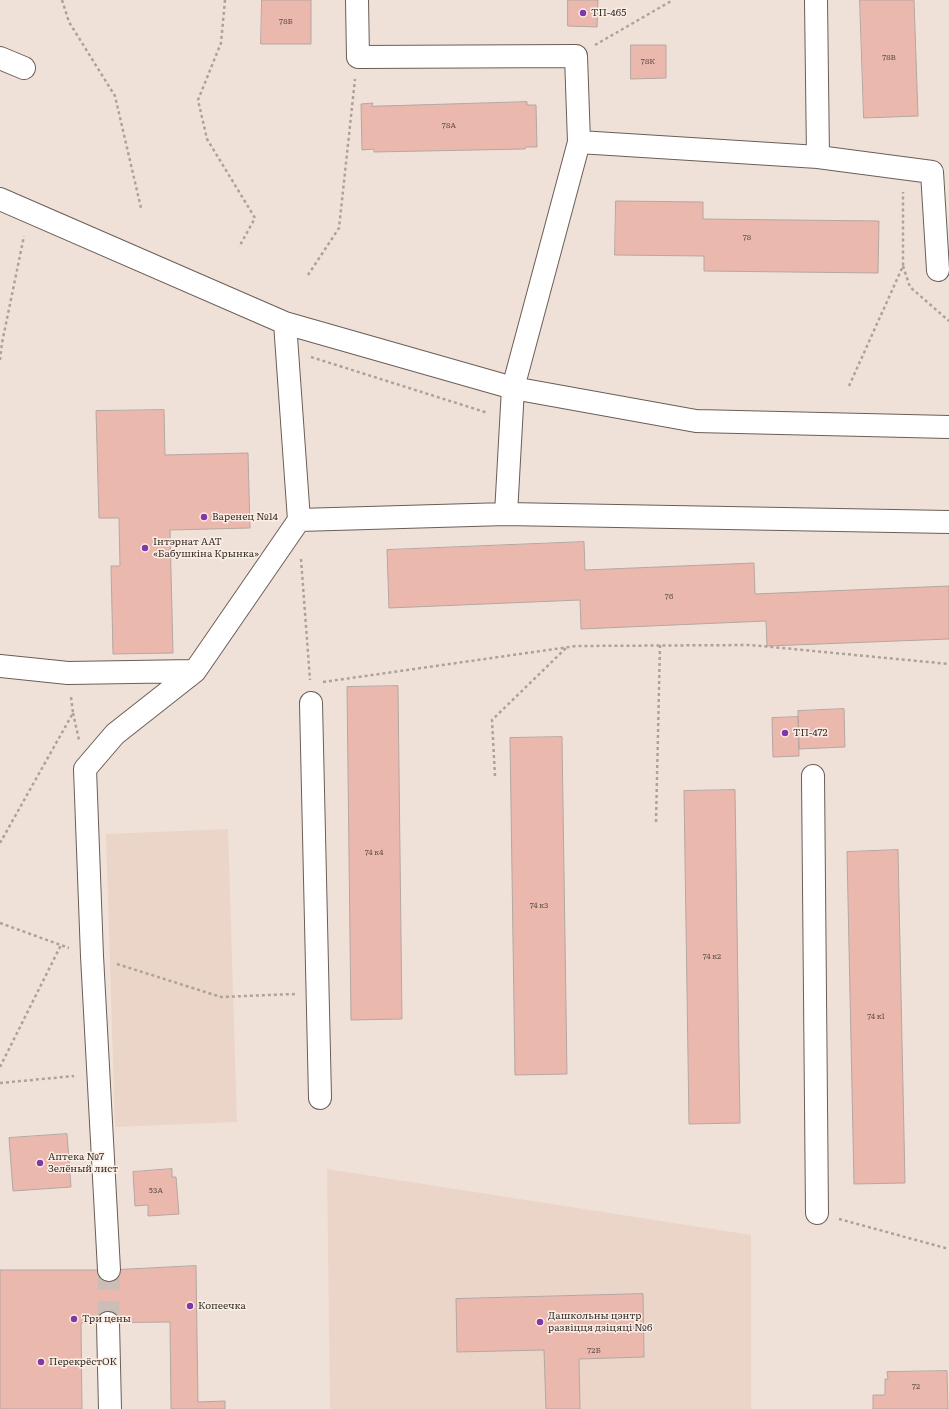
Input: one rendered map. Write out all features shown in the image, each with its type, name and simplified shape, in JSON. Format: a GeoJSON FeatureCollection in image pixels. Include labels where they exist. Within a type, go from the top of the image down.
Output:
{"type":"FeatureCollection","features":[{"type":"Feature","properties":{"kind":"street"},"geometry":{"type":"LineString","coordinates":[[357,0],[358,57],[576,56],[579,142],[513,388],[506,514]]}},
{"type":"Feature","properties":{"kind":"street"},"geometry":{"type":"LineString","coordinates":[[816,0],[818,157]]}},
{"type":"Feature","properties":{"kind":"street"},"geometry":{"type":"LineString","coordinates":[[0,58],[24,68]]}},
{"type":"Feature","properties":{"kind":"street"},"geometry":{"type":"LineString","coordinates":[[579,142],[818,157],[932,172],[938,270]]}},
{"type":"Feature","properties":{"kind":"street"},"geometry":{"type":"LineString","coordinates":[[0,199],[285,323],[513,388],[696,421],[949,427]]}},
{"type":"Feature","properties":{"kind":"street"},"geometry":{"type":"LineString","coordinates":[[109,1270],[92,956],[85,769],[115,734],[195,671],[298,520],[285,323]]}},
{"type":"Feature","properties":{"kind":"street"},"geometry":{"type":"LineString","coordinates":[[298,520],[506,514],[949,522]]}},
{"type":"Feature","properties":{"kind":"street"},"geometry":{"type":"LineString","coordinates":[[0,666],[68,673],[195,671]]}},
{"type":"Feature","properties":{"kind":"street"},"geometry":{"type":"LineString","coordinates":[[311,693],[320,1098]]}},
{"type":"Feature","properties":{"kind":"street"},"geometry":{"type":"LineString","coordinates":[[813,776],[816,1213]]}},
{"type":"Feature","properties":{"kind":"street"},"geometry":{"type":"LineString","coordinates":[[108,1323],[110,1409]]}},
{"type":"Feature","properties":{"kind":"path"},"geometry":{"type":"LineString","coordinates":[[62,0],[69,22],[115,96],[141,208]]}},
{"type":"Feature","properties":{"kind":"path"},"geometry":{"type":"LineString","coordinates":[[225,0],[220,43],[198,100],[207,139],[255,218],[239,248]]}},
{"type":"Feature","properties":{"kind":"path"},"geometry":{"type":"LineString","coordinates":[[576,56],[673,0]]}},
{"type":"Feature","properties":{"kind":"path"},"geometry":{"type":"LineString","coordinates":[[308,275],[339,228],[358,57]]}},
{"type":"Feature","properties":{"kind":"path"},"geometry":{"type":"LineString","coordinates":[[903,169],[903,266],[910,287],[949,321]]}},
{"type":"Feature","properties":{"kind":"path"},"geometry":{"type":"LineString","coordinates":[[0,360],[2,343],[24,236]]}},
{"type":"Feature","properties":{"kind":"path"},"geometry":{"type":"LineString","coordinates":[[849,386],[903,266]]}},
{"type":"Feature","properties":{"kind":"path"},"geometry":{"type":"LineString","coordinates":[[298,520],[311,693],[566,647],[751,645],[949,664]]}},
{"type":"Feature","properties":{"kind":"path"},"geometry":{"type":"LineString","coordinates":[[656,822],[660,645]]}},
{"type":"Feature","properties":{"kind":"path"},"geometry":{"type":"LineString","coordinates":[[495,776],[492,720],[566,647]]}},
{"type":"Feature","properties":{"kind":"path"},"geometry":{"type":"LineString","coordinates":[[0,843],[73,713],[68,673]]}},
{"type":"Feature","properties":{"kind":"path"},"geometry":{"type":"LineString","coordinates":[[0,923],[92,956],[221,997],[317,993]]}},
{"type":"Feature","properties":{"kind":"path"},"geometry":{"type":"LineString","coordinates":[[0,1066],[60,945]]}},
{"type":"Feature","properties":{"kind":"path"},"geometry":{"type":"LineString","coordinates":[[0,1083],[99,1074]]}},
{"type":"Feature","properties":{"kind":"path"},"geometry":{"type":"LineString","coordinates":[[816,1213],[949,1249]]}},
{"type":"Feature","properties":{"kind":"shaded area"},"geometry":{"type":"Polygon","coordinates":[[[228,829],[237,1122],[115,1127],[106,834],[228,829]]]}},
{"type":"Feature","properties":{"kind":"shaded area","name":"Дашкольны цэнтр развіцця дзіцяці №6"},"geometry":{"type":"Polygon","coordinates":[[[327,1169],[751,1235],[751,1409],[330,1409],[327,1169]]]}},
{"type":"Feature","properties":{"kind":"building"},"geometry":{"type":"Polygon","coordinates":[[[262,0],[311,0],[311,44],[261,44],[262,0]]]}},
{"type":"Feature","properties":{"kind":"building","name":"ТП-465"},"geometry":{"type":"Polygon","coordinates":[[[568,0],[598,0],[597,27],[568,26],[568,0]]]}},
{"type":"Feature","properties":{"kind":"building"},"geometry":{"type":"Polygon","coordinates":[[[860,0],[914,0],[918,116],[864,118],[860,0]]]}},
{"type":"Feature","properties":{"kind":"building"},"geometry":{"type":"Polygon","coordinates":[[[631,45],[666,45],[666,78],[631,79],[631,45]]]}},
{"type":"Feature","properties":{"kind":"building"},"geometry":{"type":"Polygon","coordinates":[[[527,102],[527,105],[536,105],[537,147],[526,147],[525,149],[374,152],[374,149],[362,150],[361,104],[373,103],[372,106],[527,102]]]}},
{"type":"Feature","properties":{"kind":"building"},"geometry":{"type":"Polygon","coordinates":[[[616,201],[703,202],[703,219],[879,221],[878,273],[704,271],[704,256],[615,255],[616,201]]]}},
{"type":"Feature","properties":{"kind":"building","name":"Інтэрнат ААТ «Бабушкіна Крынка»"},"geometry":{"type":"Polygon","coordinates":[[[164,410],[165,455],[248,453],[250,528],[170,530],[173,653],[113,654],[111,566],[120,566],[119,518],[99,518],[96,411],[164,410]]]}},
{"type":"Feature","properties":{"kind":"building"},"geometry":{"type":"Polygon","coordinates":[[[584,542],[585,570],[754,563],[755,594],[949,586],[949,639],[767,646],[766,621],[581,629],[580,600],[389,608],[387,550],[584,542]]]}},
{"type":"Feature","properties":{"kind":"building"},"geometry":{"type":"Polygon","coordinates":[[[398,686],[402,1019],[351,1020],[347,687],[398,686]]]}},
{"type":"Feature","properties":{"kind":"building"},"geometry":{"type":"Polygon","coordinates":[[[844,709],[845,747],[799,749],[798,711],[844,709]]]}},
{"type":"Feature","properties":{"kind":"building","name":"ТП-472"},"geometry":{"type":"Polygon","coordinates":[[[798,717],[799,756],[773,757],[772,718],[798,717]]]}},
{"type":"Feature","properties":{"kind":"building"},"geometry":{"type":"Polygon","coordinates":[[[562,737],[567,1074],[515,1075],[510,738],[562,737]]]}},
{"type":"Feature","properties":{"kind":"building"},"geometry":{"type":"Polygon","coordinates":[[[735,790],[740,1123],[689,1124],[684,791],[735,790]]]}},
{"type":"Feature","properties":{"kind":"building"},"geometry":{"type":"Polygon","coordinates":[[[898,850],[905,1183],[854,1184],[847,852],[898,850]]]}},
{"type":"Feature","properties":{"kind":"building","name":"Аптека №7 Зелёный лист"},"geometry":{"type":"Polygon","coordinates":[[[67,1134],[71,1187],[13,1191],[9,1138],[67,1134]]]}},
{"type":"Feature","properties":{"kind":"building"},"geometry":{"type":"Polygon","coordinates":[[[172,1169],[172,1177],[176,1177],[179,1214],[148,1216],[148,1205],[135,1206],[133,1172],[172,1169]]]}},
{"type":"Feature","properties":{"kind":"building","name":"ПерекрёстОК"},"geometry":{"type":"Polygon","coordinates":[[[196,1266],[198,1402],[225,1401],[225,1409],[171,1409],[170,1322],[81,1323],[82,1409],[0,1409],[0,1270],[109,1270],[196,1266]]]}},
{"type":"Feature","properties":{"kind":"building"},"geometry":{"type":"Polygon","coordinates":[[[643,1294],[644,1357],[579,1359],[580,1409],[546,1409],[544,1350],[457,1352],[456,1299],[643,1294]]]}},
{"type":"Feature","properties":{"kind":"building"},"geometry":{"type":"Polygon","coordinates":[[[947,1371],[948,1409],[873,1409],[873,1395],[885,1395],[885,1379],[888,1379],[887,1372],[947,1371]]]}},
{"type":"Feature","properties":{"kind":"tunnel"},"geometry":{"type":"LineString","coordinates":[[108,1323],[109,1270]]}},
{"type":"Feature","properties":{"kind":"place","name":"ТП-465"},"geometry":{"type":"Point","coordinates":[583,13]}},
{"type":"Feature","properties":{"kind":"place","name":"Варенец №14"},"geometry":{"type":"Point","coordinates":[204,517]}},
{"type":"Feature","properties":{"kind":"place","name":"Інтэрнат ААТ «Бабушкіна Крынка»"},"geometry":{"type":"Point","coordinates":[145,548]}},
{"type":"Feature","properties":{"kind":"place","name":"ТП-472"},"geometry":{"type":"Point","coordinates":[785,733]}},
{"type":"Feature","properties":{"kind":"place","name":"Аптека №7 Зелёный лист"},"geometry":{"type":"Point","coordinates":[40,1163]}},
{"type":"Feature","properties":{"kind":"place","name":"Копеечка"},"geometry":{"type":"Point","coordinates":[190,1306]}},
{"type":"Feature","properties":{"kind":"place","name":"Три цены"},"geometry":{"type":"Point","coordinates":[74,1319]}},
{"type":"Feature","properties":{"kind":"place","name":"Дашкольны цэнтр развіцця дзіцяці №6"},"geometry":{"type":"Point","coordinates":[540,1322]}},
{"type":"Feature","properties":{"kind":"place","name":"ПерекрёстОК"},"geometry":{"type":"Point","coordinates":[41,1362]}}]}
